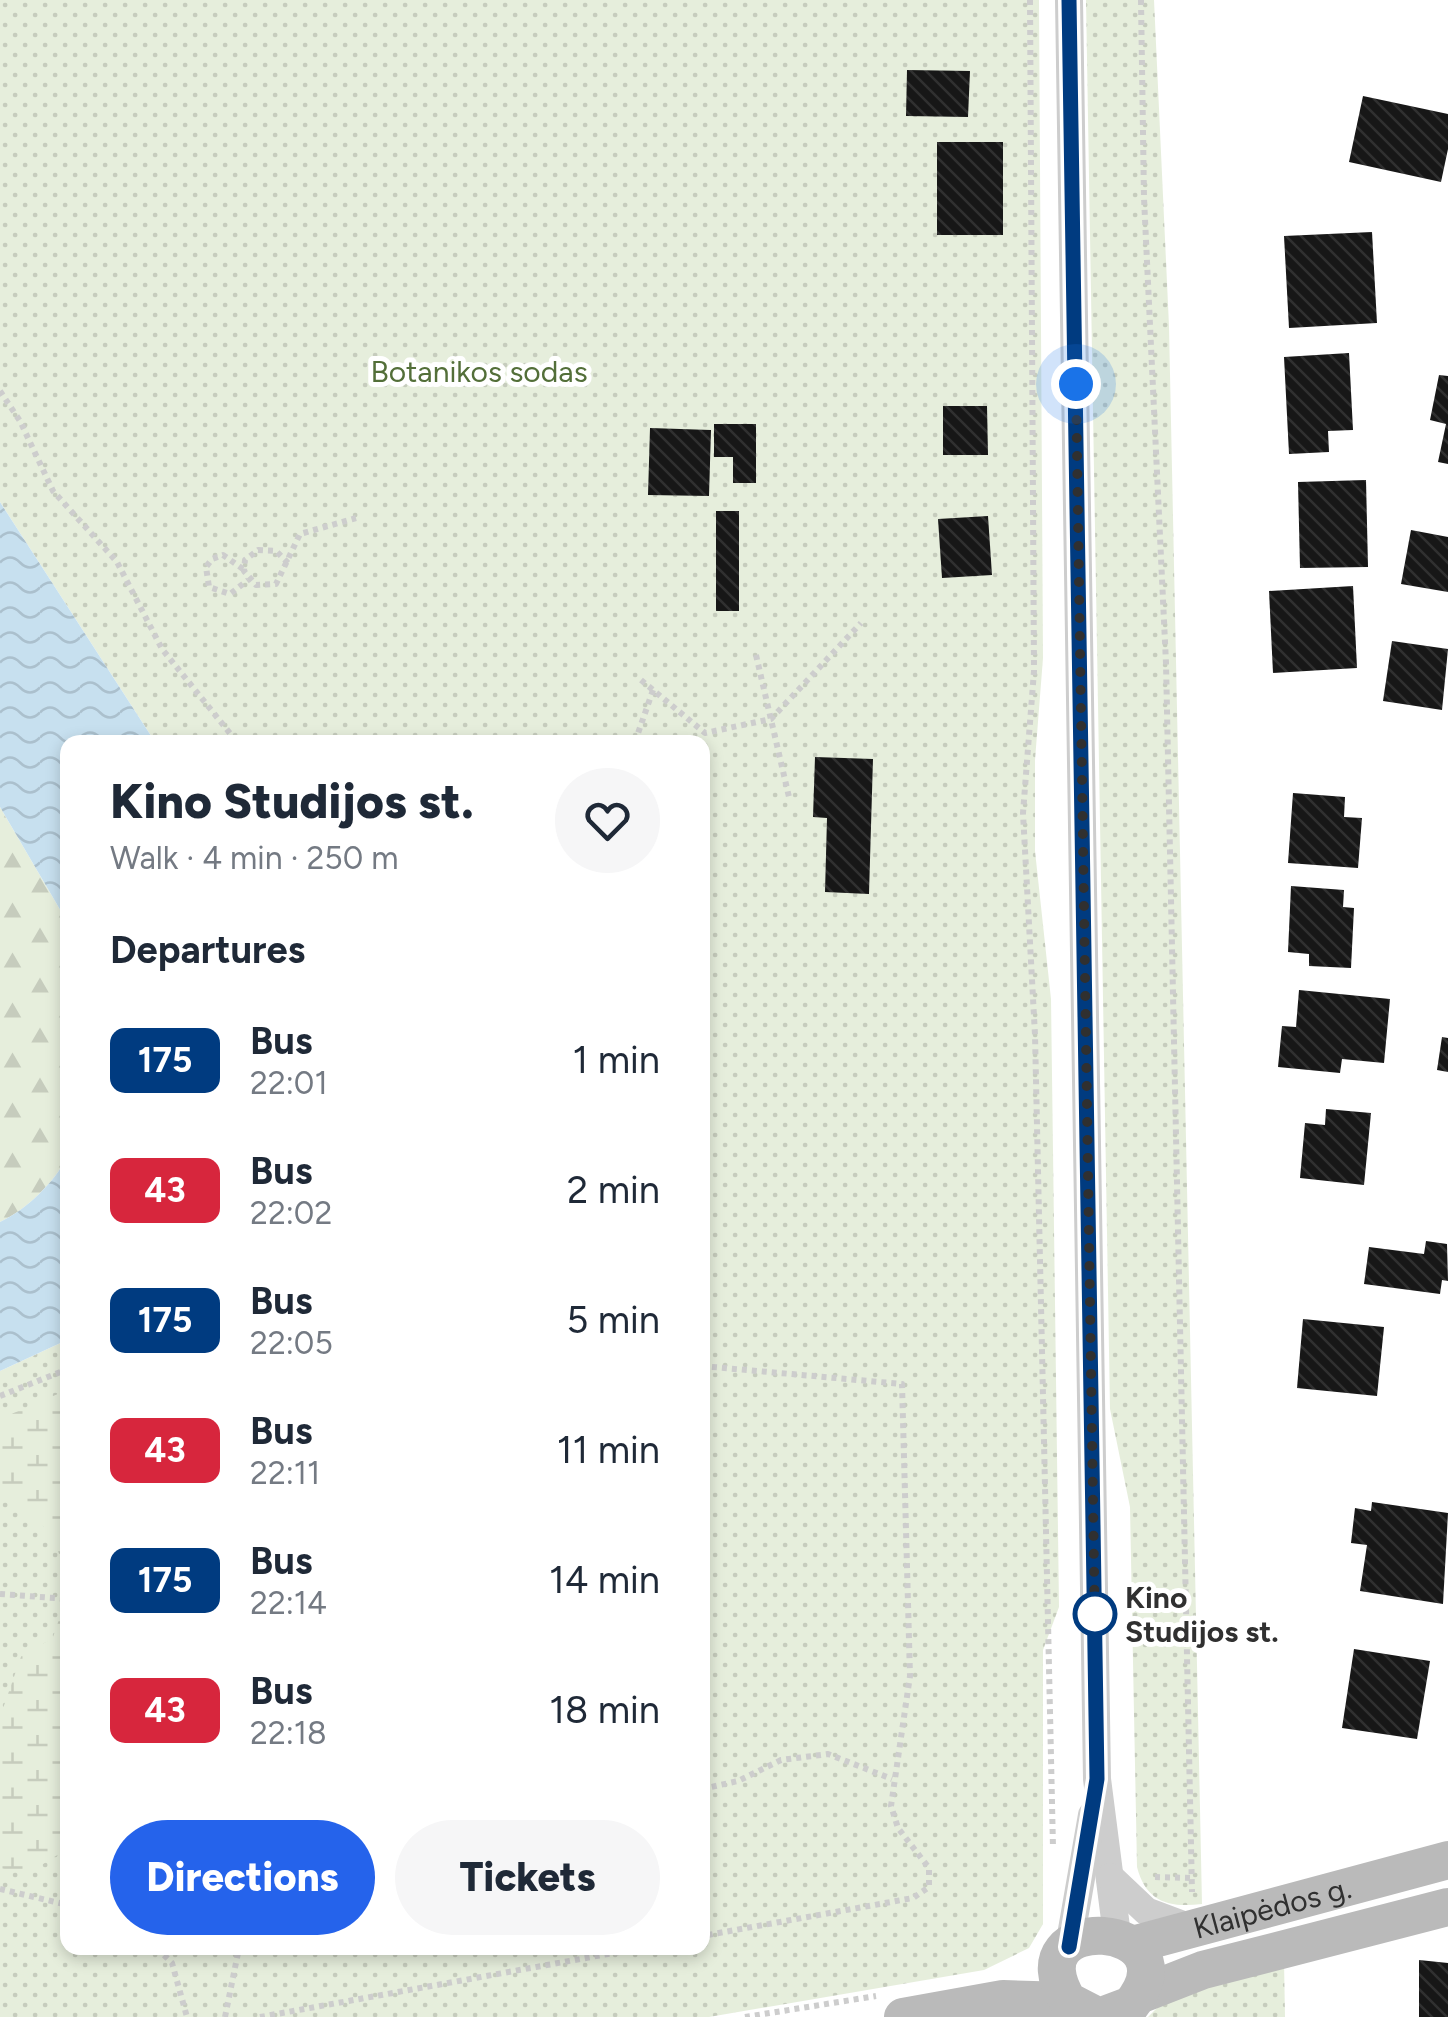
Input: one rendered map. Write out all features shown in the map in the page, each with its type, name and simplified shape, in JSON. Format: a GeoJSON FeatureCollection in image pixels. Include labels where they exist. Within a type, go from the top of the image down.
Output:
{"type":"FeatureCollection","features":[{"type":"Feature","properties":{"kind":"main road","name":"Klaipėdos g."},"geometry":{"type":"LineString","coordinates":[[1194,1930],[1448,1860]]}},
{"type":"Feature","properties":{"kind":"main road"},"geometry":{"type":"LineString","coordinates":[[904,2017],[958,2007],[1100,2011],[1202,1970],[1448,1907]]}},
{"type":"Feature","properties":{"kind":"main road"},"geometry":{"type":"LineString","coordinates":[[1007,2008],[1086,1935],[1124,1940],[1194,1930]]}},
{"type":"Feature","properties":{"kind":"main road"},"geometry":{"type":"LineString","coordinates":[[1100,2011],[1144,1978],[1124,1940]]}},
{"type":"Feature","properties":{"kind":"main road"},"geometry":{"type":"LineString","coordinates":[[1065,1953],[1059,1982],[1100,2011]]}},
{"type":"Feature","properties":{"kind":"street"},"geometry":{"type":"LineString","coordinates":[[1069,0],[1097,1779],[1110,1877],[1124,1940]]}},
{"type":"Feature","properties":{"kind":"street"},"geometry":{"type":"LineString","coordinates":[[1065,1953],[1097,1779]]}},
{"type":"Feature","properties":{"kind":"street","name":"Klaipėdos g."},"geometry":{"type":"LineString","coordinates":[[1110,1877],[1146,1911],[1194,1930]]}},
{"type":"Feature","properties":{"kind":"path"},"geometry":{"type":"LineString","coordinates":[[1030,0],[1034,671],[1023,813],[1037,1094],[1054,1858]]}},
{"type":"Feature","properties":{"kind":"path"},"geometry":{"type":"LineString","coordinates":[[1141,0],[1144,198],[1166,663],[1194,1930]]}},
{"type":"Feature","properties":{"kind":"path"},"geometry":{"type":"LineString","coordinates":[[0,391],[20,421],[53,492],[117,562],[162,649],[231,735]]}},
{"type":"Feature","properties":{"kind":"path"},"geometry":{"type":"LineString","coordinates":[[288,563],[276,552],[258,550],[245,560],[244,570],[248,580],[256,585],[276,584],[288,563],[300,534],[356,518]]}},
{"type":"Feature","properties":{"kind":"path"},"geometry":{"type":"LineString","coordinates":[[244,570],[223,556],[212,558],[206,578],[217,593],[230,594],[248,580]]}},
{"type":"Feature","properties":{"kind":"path"},"geometry":{"type":"LineString","coordinates":[[641,680],[705,733],[771,718],[861,623]]}},
{"type":"Feature","properties":{"kind":"path"},"geometry":{"type":"LineString","coordinates":[[756,654],[789,797]]}},
{"type":"Feature","properties":{"kind":"path"},"geometry":{"type":"LineString","coordinates":[[638,735],[654,690]]}},
{"type":"Feature","properties":{"kind":"path"},"geometry":{"type":"LineString","coordinates":[[710,1367],[902,1384],[910,1676],[892,1778],[891,1806],[898,1828],[929,1868],[929,1887],[913,1898],[710,1935]]}},
{"type":"Feature","properties":{"kind":"path"},"geometry":{"type":"LineString","coordinates":[[0,1396],[60,1372]]}},
{"type":"Feature","properties":{"kind":"path"},"geometry":{"type":"LineString","coordinates":[[0,1594],[60,1598]]}},
{"type":"Feature","properties":{"kind":"path"},"geometry":{"type":"LineString","coordinates":[[710,1788],[738,1781],[781,1760],[828,1754],[892,1778]]}},
{"type":"Feature","properties":{"kind":"path"},"geometry":{"type":"LineString","coordinates":[[0,1889],[60,1903]]}},
{"type":"Feature","properties":{"kind":"path"},"geometry":{"type":"LineString","coordinates":[[164,1955],[172,1963],[187,2017]]}},
{"type":"Feature","properties":{"kind":"path"},"geometry":{"type":"LineString","coordinates":[[225,2017],[238,1955]]}},
{"type":"Feature","properties":{"kind":"path"},"geometry":{"type":"LineString","coordinates":[[260,2017],[602,1955]]}},
{"type":"Feature","properties":{"kind":"green space","name":"Botanikos sodas"},"geometry":{"type":"Polygon","coordinates":[[[0,0],[1039,0],[1043,658],[1035,760],[1035,851],[1051,999],[1059,1607],[1043,1650],[1043,1924],[1029,1948],[984,1970],[709,2017],[0,2017],[0,1371],[60,1343],[60,1955],[710,1955],[710,735],[150,735],[0,502],[0,0]]]}},
{"type":"Feature","properties":{"kind":"green space"},"geometry":{"type":"Polygon","coordinates":[[[1086,0],[1154,0],[1169,326],[1202,1904],[1190,1905],[1169,1903],[1153,1895],[1137,1867],[1130,1507],[1110,1409],[1086,0]]]}},
{"type":"Feature","properties":{"kind":"green space"},"geometry":{"type":"Polygon","coordinates":[[[0,807],[60,910],[60,1168],[38,1195],[0,1222],[0,807]]]}},
{"type":"Feature","properties":{"kind":"green space"},"geometry":{"type":"Polygon","coordinates":[[[60,1393],[60,1556],[41,1524],[0,1497],[0,1419],[60,1393]]]}},
{"type":"Feature","properties":{"kind":"green space"},"geometry":{"type":"Polygon","coordinates":[[[60,1617],[60,1853],[27,1874],[0,1868],[0,1717],[23,1651],[52,1640],[60,1617]]]}},
{"type":"Feature","properties":{"kind":"green space"},"geometry":{"type":"Polygon","coordinates":[[[1284,1961],[1285,2017],[1148,2017],[1164,2001],[1284,1961]]]}},
{"type":"Feature","properties":{"kind":"water"},"geometry":{"type":"Polygon","coordinates":[[[0,502],[150,735],[60,735],[60,910],[0,807],[0,502]]]}},
{"type":"Feature","properties":{"kind":"water"},"geometry":{"type":"Polygon","coordinates":[[[60,1168],[60,1343],[0,1371],[0,1222],[38,1195],[60,1168]]]}},
{"type":"Feature","properties":{"kind":"building"},"geometry":{"type":"Polygon","coordinates":[[[907,70],[970,71],[968,117],[906,116],[907,70]]]}},
{"type":"Feature","properties":{"kind":"building"},"geometry":{"type":"Polygon","coordinates":[[[1363,96],[1448,114],[1448,149],[1441,182],[1349,162],[1363,96]]]}},
{"type":"Feature","properties":{"kind":"building"},"geometry":{"type":"Polygon","coordinates":[[[937,142],[1003,142],[1003,235],[937,235],[937,142]]]}},
{"type":"Feature","properties":{"kind":"building"},"geometry":{"type":"Polygon","coordinates":[[[1372,232],[1377,323],[1289,328],[1284,236],[1372,232]]]}},
{"type":"Feature","properties":{"kind":"building"},"geometry":{"type":"Polygon","coordinates":[[[1349,353],[1353,430],[1328,431],[1329,452],[1289,454],[1284,357],[1349,353]]]}},
{"type":"Feature","properties":{"kind":"building"},"geometry":{"type":"Polygon","coordinates":[[[1439,375],[1448,376],[1448,464],[1438,462],[1446,424],[1430,420],[1439,375]]]}},
{"type":"Feature","properties":{"kind":"building"},"geometry":{"type":"Polygon","coordinates":[[[943,406],[987,406],[988,455],[943,455],[943,406]]]}},
{"type":"Feature","properties":{"kind":"building"},"geometry":{"type":"Polygon","coordinates":[[[714,424],[756,424],[756,483],[733,483],[733,457],[714,457],[714,424]]]}},
{"type":"Feature","properties":{"kind":"building"},"geometry":{"type":"Polygon","coordinates":[[[650,428],[711,430],[709,496],[648,495],[650,428]]]}},
{"type":"Feature","properties":{"kind":"building"},"geometry":{"type":"Polygon","coordinates":[[[1366,480],[1368,567],[1300,568],[1298,482],[1366,480]]]}},
{"type":"Feature","properties":{"kind":"building"},"geometry":{"type":"Polygon","coordinates":[[[716,511],[739,511],[739,611],[716,611],[716,511]]]}},
{"type":"Feature","properties":{"kind":"building"},"geometry":{"type":"Polygon","coordinates":[[[988,516],[992,575],[942,578],[938,519],[988,516]]]}},
{"type":"Feature","properties":{"kind":"building"},"geometry":{"type":"Polygon","coordinates":[[[1411,530],[1448,537],[1448,592],[1401,584],[1411,530]]]}},
{"type":"Feature","properties":{"kind":"building"},"geometry":{"type":"Polygon","coordinates":[[[1353,586],[1357,668],[1273,673],[1269,591],[1353,586]]]}},
{"type":"Feature","properties":{"kind":"building"},"geometry":{"type":"Polygon","coordinates":[[[1392,641],[1448,649],[1442,710],[1383,701],[1392,641]]]}},
{"type":"Feature","properties":{"kind":"building"},"geometry":{"type":"Polygon","coordinates":[[[815,757],[873,759],[869,894],[825,892],[827,818],[813,817],[815,757]]]}},
{"type":"Feature","properties":{"kind":"building"},"geometry":{"type":"Polygon","coordinates":[[[1293,793],[1345,797],[1344,817],[1362,818],[1358,868],[1288,863],[1293,793]]]}},
{"type":"Feature","properties":{"kind":"building"},"geometry":{"type":"Polygon","coordinates":[[[1291,886],[1344,890],[1343,907],[1354,908],[1351,968],[1309,966],[1309,954],[1288,952],[1291,886]]]}},
{"type":"Feature","properties":{"kind":"building"},"geometry":{"type":"Polygon","coordinates":[[[1299,990],[1390,999],[1384,1063],[1342,1059],[1340,1073],[1278,1067],[1282,1026],[1296,1027],[1299,990]]]}},
{"type":"Feature","properties":{"kind":"building"},"geometry":{"type":"Polygon","coordinates":[[[1442,1037],[1448,1038],[1448,1072],[1437,1070],[1442,1037]]]}},
{"type":"Feature","properties":{"kind":"building"},"geometry":{"type":"Polygon","coordinates":[[[1326,1109],[1371,1113],[1364,1185],[1300,1178],[1305,1123],[1325,1125],[1326,1109]]]}},
{"type":"Feature","properties":{"kind":"building"},"geometry":{"type":"Polygon","coordinates":[[[1426,1241],[1447,1244],[1448,1281],[1442,1280],[1440,1294],[1364,1284],[1369,1247],[1424,1254],[1426,1241]]]}},
{"type":"Feature","properties":{"kind":"building"},"geometry":{"type":"Polygon","coordinates":[[[1303,1319],[1384,1327],[1377,1396],[1297,1388],[1303,1319]]]}},
{"type":"Feature","properties":{"kind":"building"},"geometry":{"type":"Polygon","coordinates":[[[1372,1502],[1448,1513],[1443,1604],[1360,1591],[1367,1545],[1351,1543],[1355,1508],[1371,1511],[1372,1502]]]}},
{"type":"Feature","properties":{"kind":"building"},"geometry":{"type":"Polygon","coordinates":[[[1354,1649],[1430,1661],[1417,1739],[1342,1728],[1354,1649]]]}},
{"type":"Feature","properties":{"kind":"building"},"geometry":{"type":"Polygon","coordinates":[[[1419,1960],[1448,1963],[1448,2017],[1419,2017],[1419,1960]]]}},
{"type":"Feature","properties":{"kind":"bus line","name":"175"},"geometry":{"type":"LineString","coordinates":[[1069,0],[1097,1779],[1077,1920],[1069,1947]]}},
{"type":"Feature","properties":{"kind":"place","name":"Kino Studijos st."},"geometry":{"type":"Point","coordinates":[1095,1614]}},
{"type":"Feature","properties":{"kind":"route"},"geometry":{"type":"LineString","coordinates":[[1076,384],[1095,1632],[1095,1614]]}}]}
